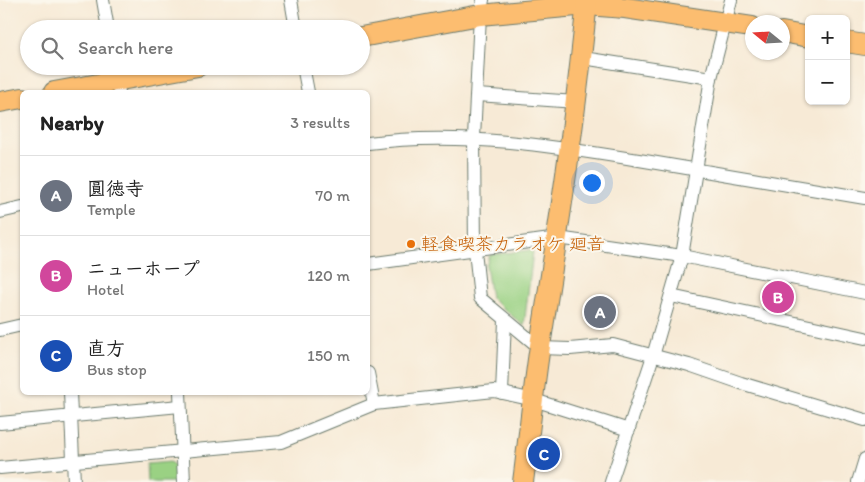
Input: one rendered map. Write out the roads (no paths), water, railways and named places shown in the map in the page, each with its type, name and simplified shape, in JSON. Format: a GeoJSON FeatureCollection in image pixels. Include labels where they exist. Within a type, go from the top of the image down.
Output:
{"type":"FeatureCollection","features":[{"type":"Feature","properties":{"kind":"main road"},"geometry":{"type":"LineString","coordinates":[[522,482],[540,348],[558,238],[582,58],[587,3]]}},
{"type":"Feature","properties":{"kind":"main road"},"geometry":{"type":"LineString","coordinates":[[370,35],[482,8],[587,3],[745,26]]}},
{"type":"Feature","properties":{"kind":"main road"},"geometry":{"type":"LineString","coordinates":[[790,33],[805,36]]}},
{"type":"Feature","properties":{"kind":"main road"},"geometry":{"type":"LineString","coordinates":[[850,43],[865,45]]}},
{"type":"Feature","properties":{"kind":"main road"},"geometry":{"type":"LineString","coordinates":[[64,90],[146,75]]}},
{"type":"Feature","properties":{"kind":"main road"},"geometry":{"type":"LineString","coordinates":[[0,102],[20,98]]}},
{"type":"Feature","properties":{"kind":"street"},"geometry":{"type":"LineString","coordinates":[[103,0],[106,20]]}},
{"type":"Feature","properties":{"kind":"street"},"geometry":{"type":"LineString","coordinates":[[291,0],[294,20]]}},
{"type":"Feature","properties":{"kind":"street"},"geometry":{"type":"LineString","coordinates":[[611,482],[653,356],[682,256],[694,169],[711,78],[731,0]]}},
{"type":"Feature","properties":{"kind":"street"},"geometry":{"type":"LineString","coordinates":[[482,8],[474,138],[475,250],[480,298],[504,320],[540,348],[570,349],[613,345],[689,365],[741,383],[865,420]]}},
{"type":"Feature","properties":{"kind":"street"},"geometry":{"type":"LineString","coordinates":[[582,58],[711,78]]}},
{"type":"Feature","properties":{"kind":"street"},"geometry":{"type":"LineString","coordinates":[[305,75],[308,90]]}},
{"type":"Feature","properties":{"kind":"street"},"geometry":{"type":"LineString","coordinates":[[477,95],[576,102]]}},
{"type":"Feature","properties":{"kind":"street"},"geometry":{"type":"LineString","coordinates":[[370,143],[403,139],[474,138],[569,149],[865,198]]}},
{"type":"Feature","properties":{"kind":"street"},"geometry":{"type":"LineString","coordinates":[[0,212],[20,208]]}},
{"type":"Feature","properties":{"kind":"street"},"geometry":{"type":"LineString","coordinates":[[370,264],[558,238],[682,256],[865,293]]}},
{"type":"Feature","properties":{"kind":"street"},"geometry":{"type":"LineString","coordinates":[[671,296],[865,338]]}},
{"type":"Feature","properties":{"kind":"street"},"geometry":{"type":"LineString","coordinates":[[502,393],[504,320]]}},
{"type":"Feature","properties":{"kind":"street"},"geometry":{"type":"LineString","coordinates":[[0,330],[20,325]]}},
{"type":"Feature","properties":{"kind":"street"},"geometry":{"type":"LineString","coordinates":[[370,383],[374,404]]}},
{"type":"Feature","properties":{"kind":"street"},"geometry":{"type":"LineString","coordinates":[[0,468],[73,463],[281,442],[374,404],[494,391],[534,400],[629,430]]}},
{"type":"Feature","properties":{"kind":"street"},"geometry":{"type":"LineString","coordinates":[[70,395],[74,482]]}},
{"type":"Feature","properties":{"kind":"street"},"geometry":{"type":"LineString","coordinates":[[180,395],[184,482]]}},
{"type":"Feature","properties":{"kind":"street"},"geometry":{"type":"LineString","coordinates":[[0,423],[180,406]]}},
{"type":"Feature","properties":{"kind":"street"},"geometry":{"type":"LineString","coordinates":[[858,482],[865,459]]}},
{"type":"Feature","properties":{"kind":"place","name":"軽食喫茶カラオケ 廻音"},"geometry":{"type":"Point","coordinates":[411,244]}},
{"type":"Feature","properties":{"kind":"place","name":"ニューホープ"},"geometry":{"type":"Point","coordinates":[778,297]}},
{"type":"Feature","properties":{"kind":"place","name":"圓徳寺"},"geometry":{"type":"Point","coordinates":[600,312]}},
{"type":"Feature","properties":{"kind":"place","name":"直方"},"geometry":{"type":"Point","coordinates":[544,454]}}]}
